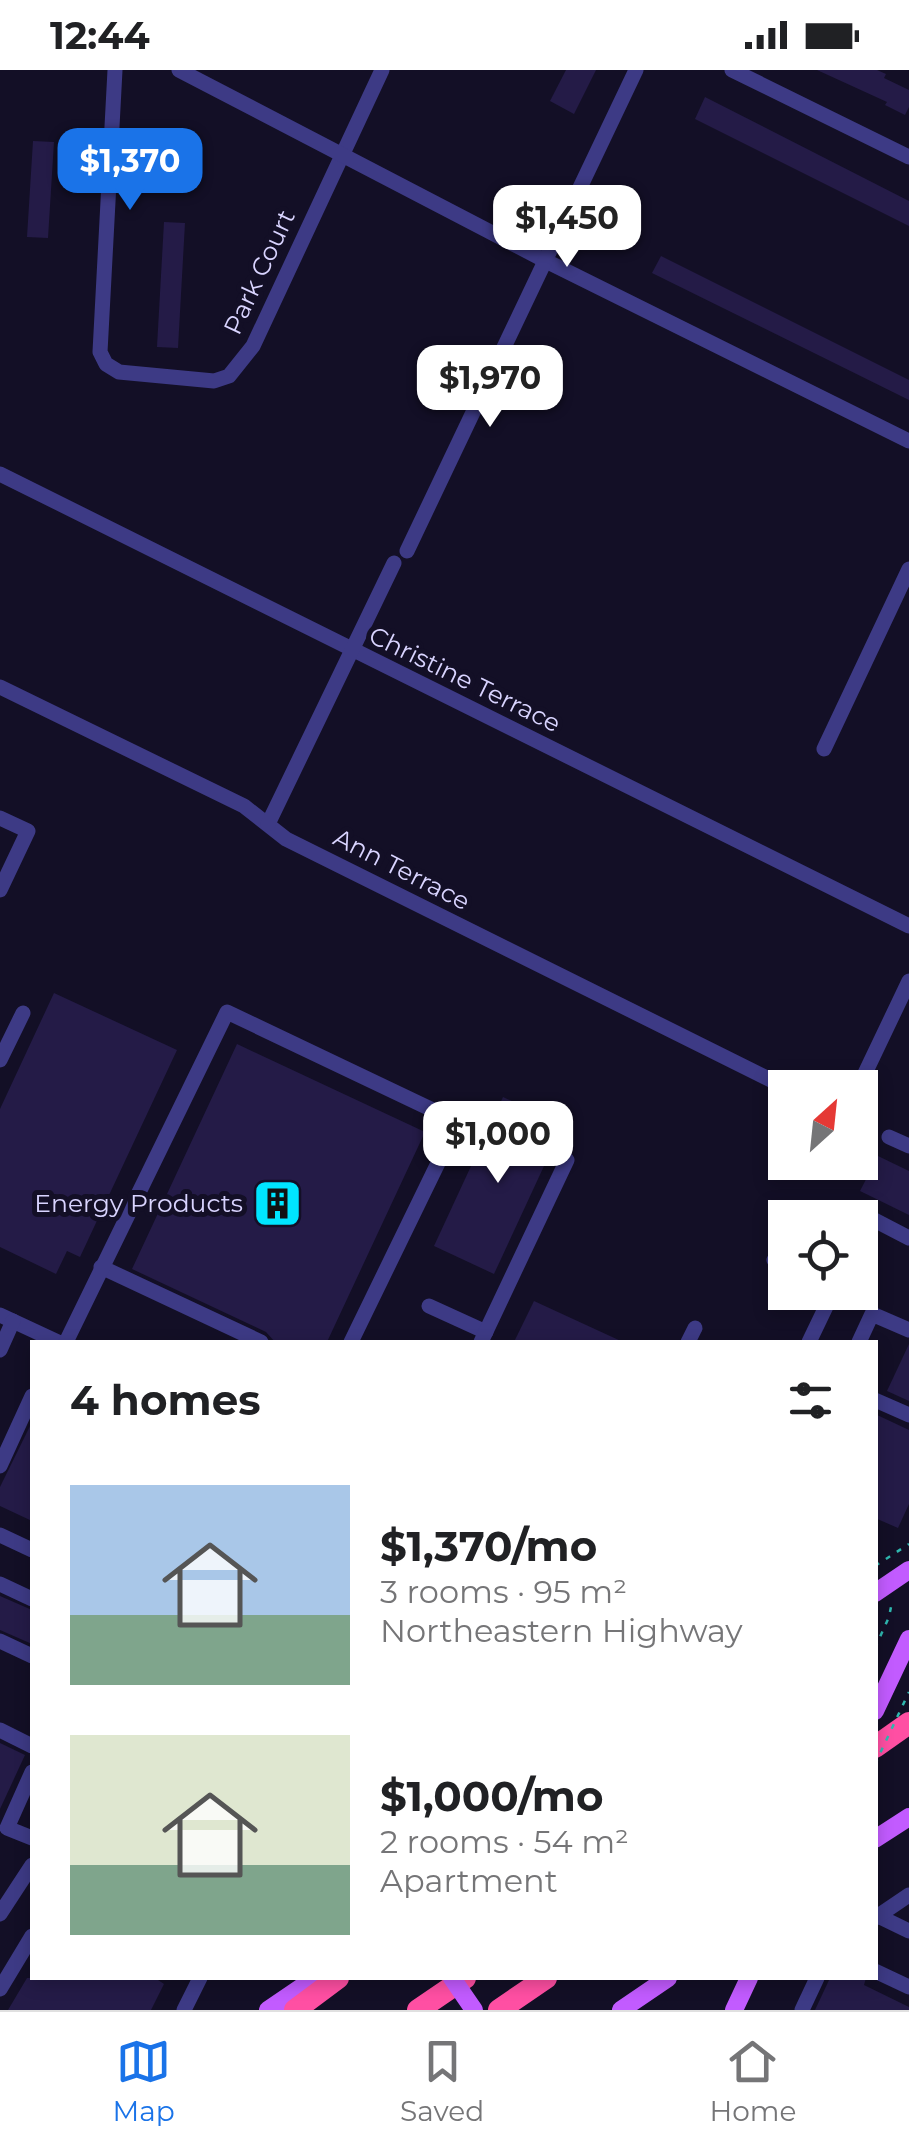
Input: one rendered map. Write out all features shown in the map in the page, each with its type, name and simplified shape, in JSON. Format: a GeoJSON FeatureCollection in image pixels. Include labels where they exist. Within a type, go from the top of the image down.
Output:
{"type":"FeatureCollection","features":[{"type":"Feature","properties":{"kind":"highway"},"geometry":{"type":"LineString","coordinates":[[878,1691],[909,1669]]}},
{"type":"Feature","properties":{"kind":"highway"},"geometry":{"type":"LineString","coordinates":[[878,1744],[909,1723]]}},
{"type":"Feature","properties":{"kind":"highway"},"geometry":{"type":"LineString","coordinates":[[296,2010],[335,1980]]}},
{"type":"Feature","properties":{"kind":"highway"},"geometry":{"type":"LineString","coordinates":[[418,2010],[462,1980]]}},
{"type":"Feature","properties":{"kind":"highway"},"geometry":{"type":"LineString","coordinates":[[499,2010],[543,1980]]}},
{"type":"Feature","properties":{"kind":"main road"},"geometry":{"type":"LineString","coordinates":[[884,1594],[906,1564]]}},
{"type":"Feature","properties":{"kind":"main road"},"geometry":{"type":"LineString","coordinates":[[878,1705],[909,1639]]}},
{"type":"Feature","properties":{"kind":"main road"},"geometry":{"type":"LineString","coordinates":[[878,1838],[909,1817]]}},
{"type":"Feature","properties":{"kind":"main road"},"geometry":{"type":"LineString","coordinates":[[268,2010],[312,1980]]}},
{"type":"Feature","properties":{"kind":"main road"},"geometry":{"type":"LineString","coordinates":[[453,1980],[474,2010]]}},
{"type":"Feature","properties":{"kind":"main road"},"geometry":{"type":"LineString","coordinates":[[621,2010],[665,1980]]}},
{"type":"Feature","properties":{"kind":"main road"},"geometry":{"type":"LineString","coordinates":[[734,2010],[748,1980]]}},
{"type":"Feature","properties":{"kind":"street","name":"Park Court"},"geometry":{"type":"LineString","coordinates":[[115,70],[100,352],[106,364],[119,372],[214,381],[229,376],[252,346],[382,70]]}},
{"type":"Feature","properties":{"kind":"street"},"geometry":{"type":"LineString","coordinates":[[179,70],[546,261],[909,441]]}},
{"type":"Feature","properties":{"kind":"street"},"geometry":{"type":"LineString","coordinates":[[407,551],[636,70]]}},
{"type":"Feature","properties":{"kind":"street"},"geometry":{"type":"LineString","coordinates":[[732,70],[909,158]]}},
{"type":"Feature","properties":{"kind":"street","name":"Christine Terrace"},"geometry":{"type":"LineString","coordinates":[[0,474],[909,926]]}},
{"type":"Feature","properties":{"kind":"street"},"geometry":{"type":"LineString","coordinates":[[268,824],[394,562]]}},
{"type":"Feature","properties":{"kind":"street"},"geometry":{"type":"LineString","coordinates":[[824,749],[909,569]]}},
{"type":"Feature","properties":{"kind":"street","name":"Ann Terrace"},"geometry":{"type":"LineString","coordinates":[[0,687],[244,806],[286,839],[768,1079]]}},
{"type":"Feature","properties":{"kind":"street"},"geometry":{"type":"LineString","coordinates":[[0,818],[28,832],[0,890]]}},
{"type":"Feature","properties":{"kind":"street"},"geometry":{"type":"LineString","coordinates":[[867,1070],[909,981]]}},
{"type":"Feature","properties":{"kind":"street"},"geometry":{"type":"LineString","coordinates":[[58,1340],[101,1267],[227,1012],[458,1122],[352,1340]]}},
{"type":"Feature","properties":{"kind":"street"},"geometry":{"type":"LineString","coordinates":[[0,1060],[23,1013]]}},
{"type":"Feature","properties":{"kind":"street"},"geometry":{"type":"LineString","coordinates":[[889,1137],[909,1146]]}},
{"type":"Feature","properties":{"kind":"street"},"geometry":{"type":"LineString","coordinates":[[429,1306],[483,1337],[567,1160]]}},
{"type":"Feature","properties":{"kind":"street"},"geometry":{"type":"LineString","coordinates":[[878,1222],[909,1238]]}},
{"type":"Feature","properties":{"kind":"street"},"geometry":{"type":"LineString","coordinates":[[101,1267],[258,1340]]}},
{"type":"Feature","properties":{"kind":"street"},"geometry":{"type":"LineString","coordinates":[[810,1340],[824,1310]]}},
{"type":"Feature","properties":{"kind":"street"},"geometry":{"type":"LineString","coordinates":[[860,1340],[872,1314],[909,1330]]}},
{"type":"Feature","properties":{"kind":"street"},"geometry":{"type":"LineString","coordinates":[[0,1350],[7,1318],[53,1340]]}},
{"type":"Feature","properties":{"kind":"street"},"geometry":{"type":"LineString","coordinates":[[0,1466],[30,1400]]}},
{"type":"Feature","properties":{"kind":"street"},"geometry":{"type":"LineString","coordinates":[[878,1401],[909,1415]]}},
{"type":"Feature","properties":{"kind":"street"},"geometry":{"type":"LineString","coordinates":[[0,1535],[30,1549]]}},
{"type":"Feature","properties":{"kind":"street"},"geometry":{"type":"LineString","coordinates":[[0,1584],[30,1598]]}},
{"type":"Feature","properties":{"kind":"street"},"geometry":{"type":"LineString","coordinates":[[0,1641],[30,1655]]}},
{"type":"Feature","properties":{"kind":"street"},"geometry":{"type":"LineString","coordinates":[[0,1730],[30,1745]]}},
{"type":"Feature","properties":{"kind":"street"},"geometry":{"type":"LineString","coordinates":[[30,1776],[7,1828],[30,1838]]}},
{"type":"Feature","properties":{"kind":"street"},"geometry":{"type":"LineString","coordinates":[[0,1914],[30,1874]]}},
{"type":"Feature","properties":{"kind":"street"},"geometry":{"type":"LineString","coordinates":[[878,1916],[909,1895]]}},
{"type":"Feature","properties":{"kind":"street"},"geometry":{"type":"LineString","coordinates":[[878,1917],[909,1931]]}},
{"type":"Feature","properties":{"kind":"street"},"geometry":{"type":"LineString","coordinates":[[0,1989],[30,1939]]}},
{"type":"Feature","properties":{"kind":"street"},"geometry":{"type":"LineString","coordinates":[[878,1972],[909,1987]]}},
{"type":"Feature","properties":{"kind":"street"},"geometry":{"type":"LineString","coordinates":[[184,2010],[199,1980]]}},
{"type":"Feature","properties":{"kind":"street"},"geometry":{"type":"LineString","coordinates":[[802,2010],[816,1980]]}},
{"type":"Feature","properties":{"kind":"path"},"geometry":{"type":"LineString","coordinates":[[878,1564],[909,1544]]}},
{"type":"Feature","properties":{"kind":"path"},"geometry":{"type":"LineString","coordinates":[[898,1551],[906,1564]]}},
{"type":"Feature","properties":{"kind":"path"},"geometry":{"type":"LineString","coordinates":[[878,1641],[889,1617],[884,1594]]}},
{"type":"Feature","properties":{"kind":"path"},"geometry":{"type":"LineString","coordinates":[[878,1758],[909,1692]]}},
{"type":"Feature","properties":{"kind":"building"},"geometry":{"type":"Polygon","coordinates":[[[566,70],[596,70],[574,114],[550,101],[566,70]]]}},
{"type":"Feature","properties":{"kind":"building"},"geometry":{"type":"Polygon","coordinates":[[[817,70],[877,70],[886,74],[884,78],[909,90],[909,107],[905,115],[885,105],[887,102],[817,70]]]}},
{"type":"Feature","properties":{"kind":"building"},"geometry":{"type":"Polygon","coordinates":[[[705,97],[909,201],[909,226],[695,119],[705,97]]]}},
{"type":"Feature","properties":{"kind":"building"},"geometry":{"type":"Polygon","coordinates":[[[33,141],[54,142],[48,238],[27,237],[33,141]]]}},
{"type":"Feature","properties":{"kind":"building"},"geometry":{"type":"Polygon","coordinates":[[[168,153],[189,155],[187,178],[167,177],[168,153]]]}},
{"type":"Feature","properties":{"kind":"building"},"geometry":{"type":"Polygon","coordinates":[[[164,222],[185,223],[178,348],[157,347],[164,222]]]}},
{"type":"Feature","properties":{"kind":"building"},"geometry":{"type":"Polygon","coordinates":[[[661,256],[909,380],[909,400],[652,273],[661,256]]]}},
{"type":"Feature","properties":{"kind":"building"},"geometry":{"type":"Polygon","coordinates":[[[54,993],[177,1050],[80,1257],[67,1251],[56,1274],[0,1247],[0,1109],[54,993]]]}},
{"type":"Feature","properties":{"kind":"building","name":"Energy Products"},"geometry":{"type":"Polygon","coordinates":[[[237,1044],[425,1132],[328,1340],[273,1340],[266,1332],[132,1269],[237,1044]]]}},
{"type":"Feature","properties":{"kind":"building"},"geometry":{"type":"Polygon","coordinates":[[[503,1097],[563,1125],[494,1274],[434,1246],[503,1097]]]}},
{"type":"Feature","properties":{"kind":"building"},"geometry":{"type":"Polygon","coordinates":[[[878,1156],[909,1171],[909,1215],[860,1191],[866,1180],[878,1180],[878,1156]]]}},
{"type":"Feature","properties":{"kind":"building"},"geometry":{"type":"Polygon","coordinates":[[[534,1301],[619,1340],[515,1340],[534,1301]]]}},
{"type":"Feature","properties":{"kind":"building"},"geometry":{"type":"Polygon","coordinates":[[[909,1344],[909,1401],[887,1391],[909,1344]]]}},
{"type":"Feature","properties":{"kind":"building"},"geometry":{"type":"Polygon","coordinates":[[[878,1415],[909,1430],[909,1504],[898,1528],[878,1519],[878,1415]]]}},
{"type":"Feature","properties":{"kind":"building"},"geometry":{"type":"Polygon","coordinates":[[[30,1426],[30,1520],[0,1506],[0,1487],[30,1426]]]}},
{"type":"Feature","properties":{"kind":"building"},"geometry":{"type":"Polygon","coordinates":[[[0,1596],[30,1609],[30,1643],[0,1630],[0,1596]]]}},
{"type":"Feature","properties":{"kind":"building"},"geometry":{"type":"Polygon","coordinates":[[[0,1743],[25,1755],[0,1809],[0,1743]]]}},
{"type":"Feature","properties":{"kind":"building"},"geometry":{"type":"Polygon","coordinates":[[[27,1978],[158,1980],[164,1984],[151,2010],[8,2010],[27,1978]]]}},
{"type":"Feature","properties":{"kind":"building"},"geometry":{"type":"Polygon","coordinates":[[[829,1980],[865,1980],[864,1985],[909,2007],[909,2010],[815,2010],[829,1980]]]}},
{"type":"Feature","properties":{"kind":"place","name":"Energy Products"},"geometry":{"type":"Point","coordinates":[278,1203]}}]}
